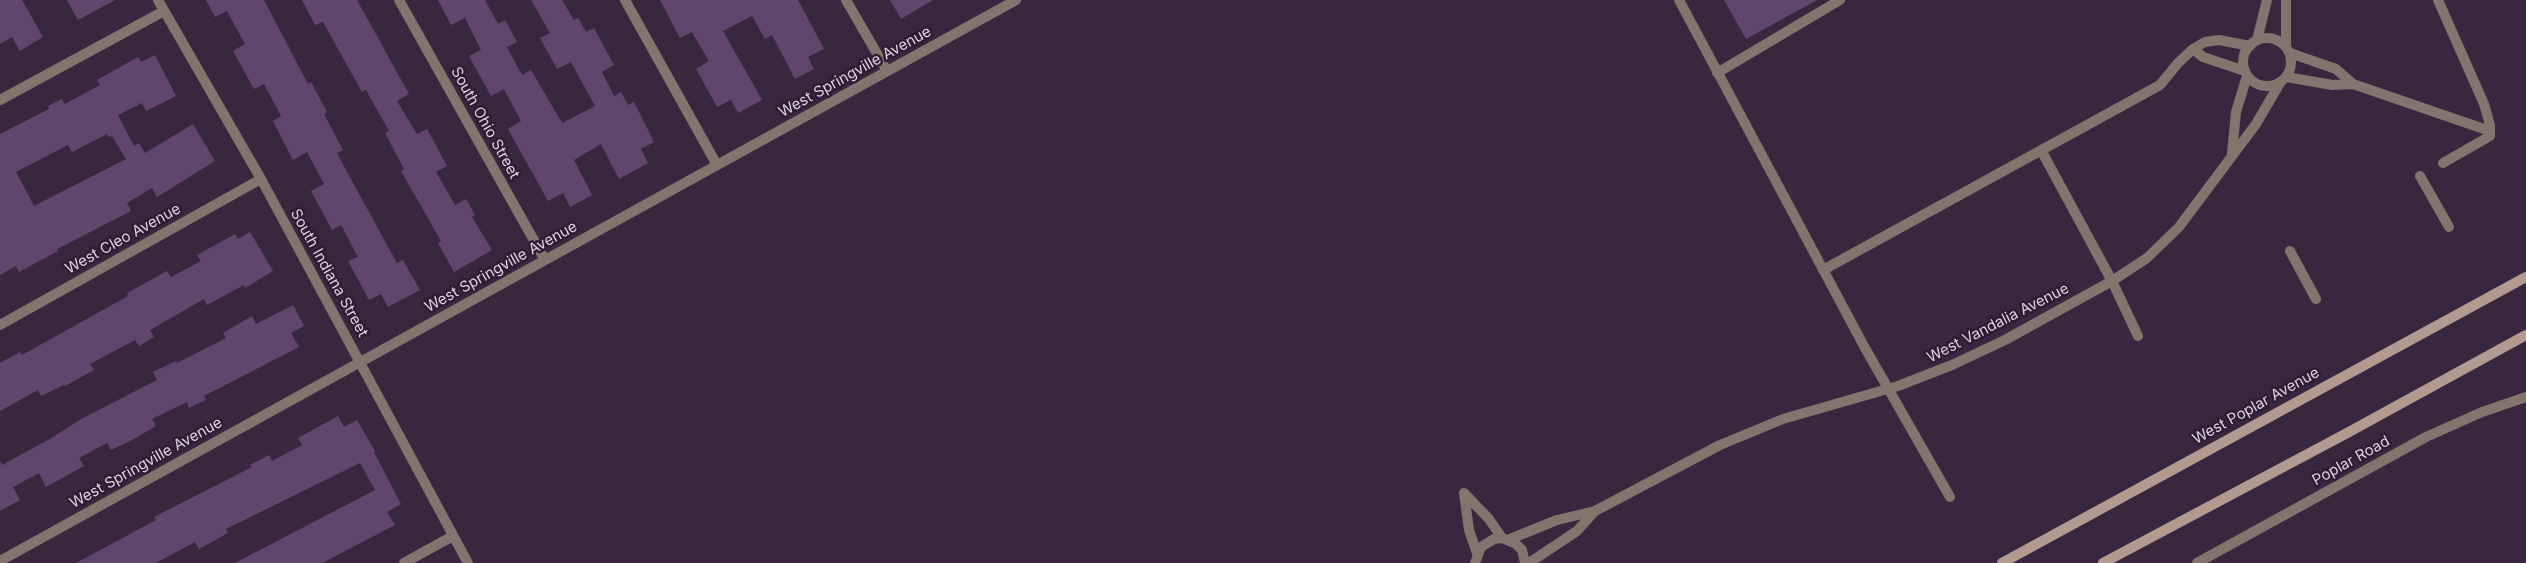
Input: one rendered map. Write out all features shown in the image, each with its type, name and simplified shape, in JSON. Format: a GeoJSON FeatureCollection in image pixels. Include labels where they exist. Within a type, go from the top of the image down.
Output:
{"type":"FeatureCollection","features":[{"type":"Feature","properties":{"kind":"main road","name":"West Poplar Avenue"},"geometry":{"type":"LineString","coordinates":[[2002,563],[2526,277]]}},
{"type":"Feature","properties":{"kind":"main road"},"geometry":{"type":"LineString","coordinates":[[2103,563],[2526,335]]}},
{"type":"Feature","properties":{"kind":"street","name":"South Indiana Street"},"geometry":{"type":"LineString","coordinates":[[158,0],[261,179],[468,563]]}},
{"type":"Feature","properties":{"kind":"street","name":"South Ohio Street"},"geometry":{"type":"LineString","coordinates":[[399,0],[545,260]]}},
{"type":"Feature","properties":{"kind":"street"},"geometry":{"type":"LineString","coordinates":[[626,0],[717,165]]}},
{"type":"Feature","properties":{"kind":"street"},"geometry":{"type":"LineString","coordinates":[[846,0],[887,71]]}},
{"type":"Feature","properties":{"kind":"street","name":"West Springville Avenue"},"geometry":{"type":"LineString","coordinates":[[0,560],[1016,0]]}},
{"type":"Feature","properties":{"kind":"street"},"geometry":{"type":"LineString","coordinates":[[1679,0],[1823,270],[1950,497]]}},
{"type":"Feature","properties":{"kind":"street"},"geometry":{"type":"LineString","coordinates":[[1717,73],[1840,0]]}},
{"type":"Feature","properties":{"kind":"street"},"geometry":{"type":"LineString","coordinates":[[2266,0],[2254,43],[2244,55],[2242,62],[2251,81],[2264,87],[2283,80],[2332,85],[2353,84],[2490,131]]}},
{"type":"Feature","properties":{"kind":"street"},"geometry":{"type":"LineString","coordinates":[[2283,80],[2290,70],[2286,0]]}},
{"type":"Feature","properties":{"kind":"street"},"geometry":{"type":"LineString","coordinates":[[2438,0],[2484,104],[2490,131],[2490,136],[2443,163]]}},
{"type":"Feature","properties":{"kind":"street"},"geometry":{"type":"LineString","coordinates":[[0,100],[164,11]]}},
{"type":"Feature","properties":{"kind":"street"},"geometry":{"type":"LineString","coordinates":[[1823,270],[2160,85],[2193,48],[2205,42],[2219,40],[2254,43],[2271,38],[2288,50],[2336,69],[2353,84]]}},
{"type":"Feature","properties":{"kind":"street"},"geometry":{"type":"LineString","coordinates":[[2193,48],[2203,57],[2246,73]]}},
{"type":"Feature","properties":{"kind":"street"},"geometry":{"type":"LineString","coordinates":[[2232,154],[2236,112],[2246,73]]}},
{"type":"Feature","properties":{"kind":"street","name":"West Vandalia Avenue"},"geometry":{"type":"LineString","coordinates":[[1475,560],[1486,542],[1506,539],[1557,520],[1595,511],[1720,445],[1783,419],[1888,389],[1952,365],[2005,340],[2112,282],[2147,258],[2179,227],[2256,124],[2283,80]]}},
{"type":"Feature","properties":{"kind":"street"},"geometry":{"type":"LineString","coordinates":[[2041,150],[2112,282],[2138,336]]}},
{"type":"Feature","properties":{"kind":"street"},"geometry":{"type":"LineString","coordinates":[[2420,176],[2449,228]]}},
{"type":"Feature","properties":{"kind":"street","name":"West Cleo Avenue"},"geometry":{"type":"LineString","coordinates":[[0,325],[261,179]]}},
{"type":"Feature","properties":{"kind":"street"},"geometry":{"type":"LineString","coordinates":[[2290,251],[2316,299]]}},
{"type":"Feature","properties":{"kind":"street","name":"Poplar Road"},"geometry":{"type":"LineString","coordinates":[[2197,563],[2426,437],[2482,412],[2526,397]]}},
{"type":"Feature","properties":{"kind":"street"},"geometry":{"type":"LineString","coordinates":[[1475,560],[1464,493],[1506,539],[1522,550],[1525,563]]}},
{"type":"Feature","properties":{"kind":"street","name":"West Vandalia Avenue"},"geometry":{"type":"LineString","coordinates":[[1529,563],[1577,531],[1595,511]]}},
{"type":"Feature","properties":{"kind":"street"},"geometry":{"type":"LineString","coordinates":[[404,563],[453,536]]}},
{"type":"Feature","properties":{"kind":"building"},"geometry":{"type":"Polygon","coordinates":[[[0,0],[22,0],[43,37],[20,51],[12,37],[0,44],[0,0]]]}},
{"type":"Feature","properties":{"kind":"building"},"geometry":{"type":"Polygon","coordinates":[[[67,0],[115,0],[78,20],[67,0]]]}},
{"type":"Feature","properties":{"kind":"building"},"geometry":{"type":"Polygon","coordinates":[[[206,0],[264,0],[308,84],[311,82],[327,112],[324,114],[343,150],[337,153],[359,194],[397,263],[403,260],[420,290],[388,307],[381,294],[369,300],[348,261],[358,257],[341,225],[332,230],[311,191],[324,184],[307,152],[293,160],[273,121],[281,116],[264,84],[254,89],[233,51],[245,44],[227,11],[215,17],[206,0]]]}},
{"type":"Feature","properties":{"kind":"building"},"geometry":{"type":"Polygon","coordinates":[[[302,0],[357,0],[409,94],[397,101],[417,134],[427,129],[447,166],[436,172],[455,205],[466,199],[475,215],[472,217],[492,250],[454,272],[438,243],[441,241],[401,171],[404,169],[385,133],[389,131],[366,90],[362,92],[323,22],[315,25],[302,0]]]}},
{"type":"Feature","properties":{"kind":"building"},"geometry":{"type":"Polygon","coordinates":[[[438,0],[485,0],[498,24],[505,20],[517,42],[507,47],[522,75],[531,70],[562,123],[595,106],[571,62],[557,69],[540,38],[550,33],[531,0],[562,0],[574,20],[578,18],[586,32],[594,28],[614,65],[602,72],[614,96],[621,92],[628,105],[634,102],[654,142],[641,149],[648,163],[619,179],[601,144],[574,160],[592,195],[570,207],[563,193],[548,201],[508,129],[521,121],[504,89],[491,96],[469,56],[481,50],[465,18],[451,25],[438,0]]]}},
{"type":"Feature","properties":{"kind":"building"},"geometry":{"type":"Polygon","coordinates":[[[660,0],[798,0],[824,49],[808,57],[814,69],[795,79],[772,35],[765,39],[752,16],[723,31],[762,100],[738,113],[731,100],[717,107],[696,69],[709,61],[692,32],[680,38],[660,0]]]}},
{"type":"Feature","properties":{"kind":"building"},"geometry":{"type":"Polygon","coordinates":[[[890,0],[933,0],[901,19],[890,0]]]}},
{"type":"Feature","properties":{"kind":"building"},"geometry":{"type":"Polygon","coordinates":[[[1724,0],[1817,0],[1746,39],[1724,0]]]}},
{"type":"Feature","properties":{"kind":"building"},"geometry":{"type":"Polygon","coordinates":[[[155,55],[176,96],[146,111],[142,103],[118,115],[134,146],[139,143],[145,153],[193,124],[215,161],[157,197],[152,188],[127,203],[131,211],[57,249],[58,251],[19,272],[16,266],[0,275],[0,134],[49,109],[48,106],[62,99],[65,104],[100,85],[97,80],[138,57],[141,62],[155,55]],[[107,134],[72,152],[68,145],[16,172],[34,206],[126,159],[112,136],[109,137],[107,134]]]}},
{"type":"Feature","properties":{"kind":"building"},"geometry":{"type":"Polygon","coordinates":[[[250,232],[273,271],[245,288],[244,285],[207,305],[204,299],[150,330],[154,337],[139,346],[135,340],[90,364],[94,370],[65,386],[41,396],[38,390],[0,411],[0,363],[20,352],[22,355],[128,296],[127,293],[167,271],[171,277],[201,261],[197,255],[235,234],[238,239],[250,232]]]}},
{"type":"Feature","properties":{"kind":"building"},"geometry":{"type":"Polygon","coordinates":[[[293,305],[304,326],[291,333],[299,347],[204,396],[206,400],[189,408],[187,402],[152,419],[156,426],[132,440],[111,450],[107,443],[79,458],[84,466],[46,487],[39,473],[13,487],[20,500],[0,511],[0,461],[2,465],[83,418],[157,380],[153,372],[176,361],[177,363],[226,338],[223,333],[252,316],[256,324],[293,305]]]}},
{"type":"Feature","properties":{"kind":"building"},"geometry":{"type":"Polygon","coordinates":[[[338,416],[344,427],[357,420],[375,451],[401,504],[387,512],[395,525],[322,563],[235,563],[375,490],[360,463],[226,529],[228,533],[199,549],[195,542],[156,563],[76,563],[156,520],[154,517],[252,467],[250,465],[269,455],[272,461],[302,445],[298,438],[338,416]]]}}]}
